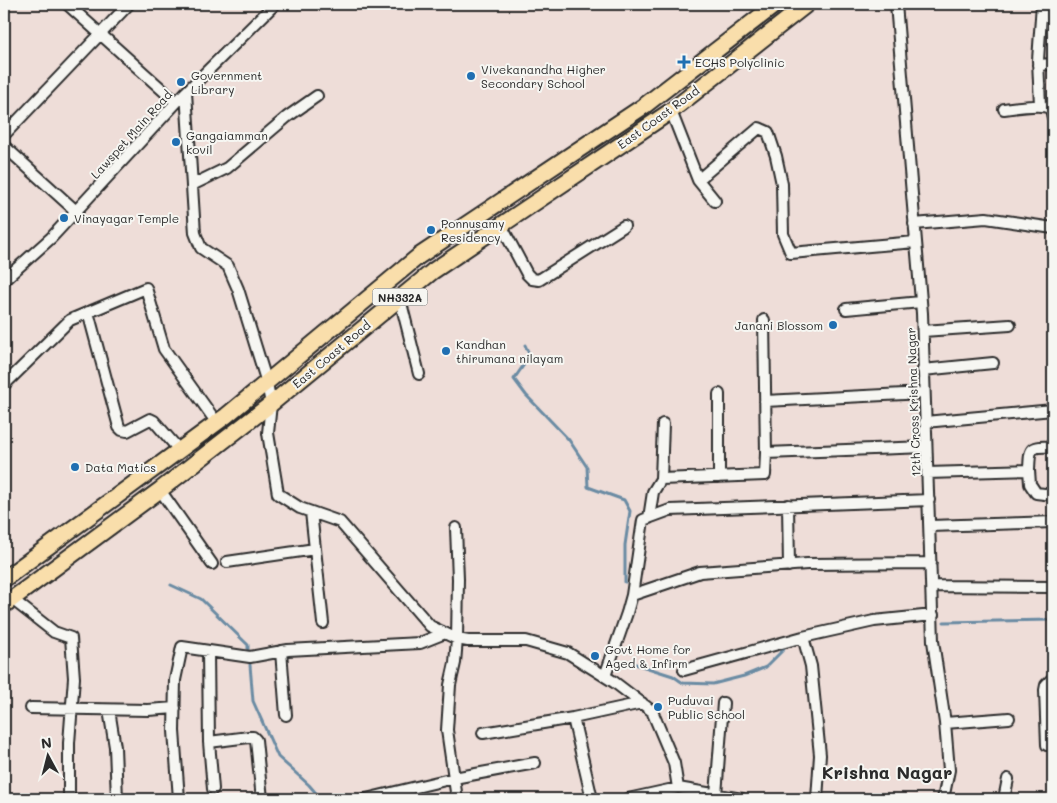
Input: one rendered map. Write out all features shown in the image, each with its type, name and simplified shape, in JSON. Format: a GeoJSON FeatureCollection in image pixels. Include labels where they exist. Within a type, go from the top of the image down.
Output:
{"type":"FeatureCollection","features":[{"type":"Feature","properties":{"kind":"highway","name":"East Coast Road"},"geometry":{"type":"LineString","coordinates":[[4,579],[217,423],[419,256],[644,106],[776,4]]}},
{"type":"Feature","properties":{"kind":"highway","name":"East Coast Road"},"geometry":{"type":"LineString","coordinates":[[8,602],[160,490],[271,404],[433,271],[671,111],[807,4]]}},
{"type":"Feature","properties":{"kind":"street"},"geometry":{"type":"LineString","coordinates":[[67,4],[176,102]]}},
{"type":"Feature","properties":{"kind":"street"},"geometry":{"type":"LineString","coordinates":[[4,135],[129,4]]}},
{"type":"Feature","properties":{"kind":"street","name":"Lawspet Main Road"},"geometry":{"type":"LineString","coordinates":[[4,280],[52,238],[176,102],[275,4]]}},
{"type":"Feature","properties":{"kind":"street","name":"12th Cross Krishna Nagar"},"geometry":{"type":"LineString","coordinates":[[896,4],[921,302],[934,640],[945,723],[948,770],[943,799]]}},
{"type":"Feature","properties":{"kind":"street"},"geometry":{"type":"LineString","coordinates":[[1040,105],[1038,65],[1042,4]]}},
{"type":"Feature","properties":{"kind":"street"},"geometry":{"type":"LineString","coordinates":[[1038,65],[1053,64]]}},
{"type":"Feature","properties":{"kind":"street"},"geometry":{"type":"LineString","coordinates":[[186,92],[195,233],[201,248],[228,266],[238,289],[267,383],[271,404],[268,433],[278,494],[300,508],[340,522],[430,626],[456,639],[468,641],[526,641],[568,653],[642,703],[652,711],[674,763],[678,788]]}},
{"type":"Feature","properties":{"kind":"street"},"geometry":{"type":"LineString","coordinates":[[192,185],[227,168],[287,117],[317,96]]}},
{"type":"Feature","properties":{"kind":"street"},"geometry":{"type":"LineString","coordinates":[[1004,109],[1040,105],[1051,109],[1053,117]]}},
{"type":"Feature","properties":{"kind":"street"},"geometry":{"type":"LineString","coordinates":[[671,111],[698,180],[715,201]]}},
{"type":"Feature","properties":{"kind":"street"},"geometry":{"type":"LineString","coordinates":[[698,180],[759,128],[768,132],[776,156],[782,184],[783,234],[791,252],[915,242]]}},
{"type":"Feature","properties":{"kind":"street"},"geometry":{"type":"LineString","coordinates":[[4,146],[77,212]]}},
{"type":"Feature","properties":{"kind":"street"},"geometry":{"type":"LineString","coordinates":[[914,224],[986,218],[1053,228]]}},
{"type":"Feature","properties":{"kind":"street"},"geometry":{"type":"LineString","coordinates":[[501,225],[526,274],[532,279],[539,280],[624,226]]}},
{"type":"Feature","properties":{"kind":"street"},"geometry":{"type":"LineString","coordinates":[[4,385],[70,320],[146,288],[164,349],[217,423]]}},
{"type":"Feature","properties":{"kind":"street"},"geometry":{"type":"LineString","coordinates":[[397,300],[402,307],[419,374]]}},
{"type":"Feature","properties":{"kind":"street"},"geometry":{"type":"LineString","coordinates":[[846,309],[921,302]]}},
{"type":"Feature","properties":{"kind":"street"},"geometry":{"type":"LineString","coordinates":[[88,312],[119,428],[127,431],[150,419],[154,421],[180,451]]}},
{"type":"Feature","properties":{"kind":"street"},"geometry":{"type":"LineString","coordinates":[[661,479],[765,475],[764,320]]}},
{"type":"Feature","properties":{"kind":"street"},"geometry":{"type":"LineString","coordinates":[[922,331],[1010,325]]}},
{"type":"Feature","properties":{"kind":"street"},"geometry":{"type":"LineString","coordinates":[[923,370],[993,363]]}},
{"type":"Feature","properties":{"kind":"street"},"geometry":{"type":"LineString","coordinates":[[765,401],[924,392]]}},
{"type":"Feature","properties":{"kind":"street"},"geometry":{"type":"LineString","coordinates":[[718,394],[719,477]]}},
{"type":"Feature","properties":{"kind":"street"},"geometry":{"type":"LineString","coordinates":[[925,422],[1053,410]]}},
{"type":"Feature","properties":{"kind":"street"},"geometry":{"type":"LineString","coordinates":[[650,518],[653,492],[661,479],[663,424]]}},
{"type":"Feature","properties":{"kind":"street"},"geometry":{"type":"LineString","coordinates":[[1053,447],[1036,446],[1032,448],[1029,470],[1032,489],[1039,494],[1053,495]]}},
{"type":"Feature","properties":{"kind":"street"},"geometry":{"type":"LineString","coordinates":[[766,453],[926,447]]}},
{"type":"Feature","properties":{"kind":"street"},"geometry":{"type":"LineString","coordinates":[[927,473],[1029,470]]}},
{"type":"Feature","properties":{"kind":"street"},"geometry":{"type":"LineString","coordinates":[[160,490],[212,564]]}},
{"type":"Feature","properties":{"kind":"street"},"geometry":{"type":"LineString","coordinates":[[604,676],[632,595],[643,520],[670,510],[929,500]]}},
{"type":"Feature","properties":{"kind":"street"},"geometry":{"type":"LineString","coordinates":[[788,506],[789,566]]}},
{"type":"Feature","properties":{"kind":"street"},"geometry":{"type":"LineString","coordinates":[[311,512],[323,624]]}},
{"type":"Feature","properties":{"kind":"street"},"geometry":{"type":"LineString","coordinates":[[930,526],[1053,522]]}},
{"type":"Feature","properties":{"kind":"street"},"geometry":{"type":"LineString","coordinates":[[456,528],[458,579],[455,663],[450,685],[447,730],[457,799]]}},
{"type":"Feature","properties":{"kind":"street"},"geometry":{"type":"LineString","coordinates":[[227,562],[315,549]]}},
{"type":"Feature","properties":{"kind":"street"},"geometry":{"type":"LineString","coordinates":[[632,595],[700,572],[807,564],[931,563]]}},
{"type":"Feature","properties":{"kind":"street"},"geometry":{"type":"LineString","coordinates":[[932,586],[1053,587]]}},
{"type":"Feature","properties":{"kind":"street"},"geometry":{"type":"LineString","coordinates":[[8,602],[54,632],[71,638],[74,678],[69,743],[69,799]]}},
{"type":"Feature","properties":{"kind":"street"},"geometry":{"type":"LineString","coordinates":[[684,670],[803,637],[874,621],[933,615]]}},
{"type":"Feature","properties":{"kind":"street"},"geometry":{"type":"LineString","coordinates":[[180,799],[174,731],[175,680],[182,647],[250,657],[281,651],[420,643],[445,633]]}},
{"type":"Feature","properties":{"kind":"street"},"geometry":{"type":"LineString","coordinates":[[803,637],[811,666],[820,755],[817,799]]}},
{"type":"Feature","properties":{"kind":"street"},"geometry":{"type":"LineString","coordinates":[[208,651],[209,742],[213,789]]}},
{"type":"Feature","properties":{"kind":"street"},"geometry":{"type":"LineString","coordinates":[[281,651],[286,714]]}},
{"type":"Feature","properties":{"kind":"street"},"geometry":{"type":"LineString","coordinates":[[1047,745],[1050,710],[1045,690],[1046,685],[1053,678]]}},
{"type":"Feature","properties":{"kind":"street"},"geometry":{"type":"LineString","coordinates":[[483,733],[573,718],[642,703]]}},
{"type":"Feature","properties":{"kind":"street"},"geometry":{"type":"LineString","coordinates":[[716,795],[723,703]]}},
{"type":"Feature","properties":{"kind":"street"},"geometry":{"type":"LineString","coordinates":[[31,708],[72,710],[175,708]]}},
{"type":"Feature","properties":{"kind":"street"},"geometry":{"type":"LineString","coordinates":[[109,710],[115,747],[117,799]]}},
{"type":"Feature","properties":{"kind":"street"},"geometry":{"type":"LineString","coordinates":[[573,718],[592,799]]}},
{"type":"Feature","properties":{"kind":"street"},"geometry":{"type":"LineString","coordinates":[[945,723],[1009,718]]}},
{"type":"Feature","properties":{"kind":"street"},"geometry":{"type":"LineString","coordinates":[[209,742],[249,737],[253,737],[256,740],[262,799]]}},
{"type":"Feature","properties":{"kind":"street"},"geometry":{"type":"LineString","coordinates":[[366,799],[454,778],[536,763]]}},
{"type":"Feature","properties":{"kind":"street"},"geometry":{"type":"LineString","coordinates":[[1004,799],[1008,779]]}},
{"type":"Feature","properties":{"kind":"street"},"geometry":{"type":"LineString","coordinates":[[628,799],[678,788],[742,799]]}},
{"type":"Feature","properties":{"kind":"waterway"},"geometry":{"type":"LineString","coordinates":[[525,345],[530,356],[514,379],[526,395],[569,440],[587,467],[588,487],[624,500],[630,511],[625,545],[625,582]]}},
{"type":"Feature","properties":{"kind":"waterway"},"geometry":{"type":"LineString","coordinates":[[171,585],[201,599],[248,645],[248,649]]}},
{"type":"Feature","properties":{"kind":"waterway"},"geometry":{"type":"LineString","coordinates":[[944,622],[1053,620]]}},
{"type":"Feature","properties":{"kind":"waterway"},"geometry":{"type":"LineString","coordinates":[[626,661],[673,676],[683,683],[713,684],[744,676],[766,667],[784,649]]}},
{"type":"Feature","properties":{"kind":"waterway"},"geometry":{"type":"LineString","coordinates":[[250,665],[253,701],[278,757],[309,785],[321,799]]}},
{"type":"Feature","properties":{"kind":"place","name":"ECHS Polyclinic"},"geometry":{"type":"Point","coordinates":[684,62]}},
{"type":"Feature","properties":{"kind":"place","name":"Vivekanandha Higher Secondary School"},"geometry":{"type":"Point","coordinates":[471,76]}},
{"type":"Feature","properties":{"kind":"place","name":"Government Library"},"geometry":{"type":"Point","coordinates":[181,82]}},
{"type":"Feature","properties":{"kind":"place","name":"Gangaiamman kovil"},"geometry":{"type":"Point","coordinates":[176,142]}},
{"type":"Feature","properties":{"kind":"place","name":"Vinayagar Temple"},"geometry":{"type":"Point","coordinates":[64,218]}},
{"type":"Feature","properties":{"kind":"place","name":"Ponnusamy Residency"},"geometry":{"type":"Point","coordinates":[431,230]}},
{"type":"Feature","properties":{"kind":"place","name":"Janani Blossom"},"geometry":{"type":"Point","coordinates":[833,325]}},
{"type":"Feature","properties":{"kind":"place","name":"Kandhan thirumana nilayam"},"geometry":{"type":"Point","coordinates":[446,351]}},
{"type":"Feature","properties":{"kind":"place","name":"Data Matics"},"geometry":{"type":"Point","coordinates":[75,467]}},
{"type":"Feature","properties":{"kind":"place","name":"Govt Home for Aged & Infirm"},"geometry":{"type":"Point","coordinates":[595,656]}},
{"type":"Feature","properties":{"kind":"place","name":"Puduvai Public School"},"geometry":{"type":"Point","coordinates":[658,707]}},
{"type":"Feature","properties":{"kind":"district","name":"Krishna Nagar"},"geometry":{"type":"Point","coordinates":[887,772]}}]}
